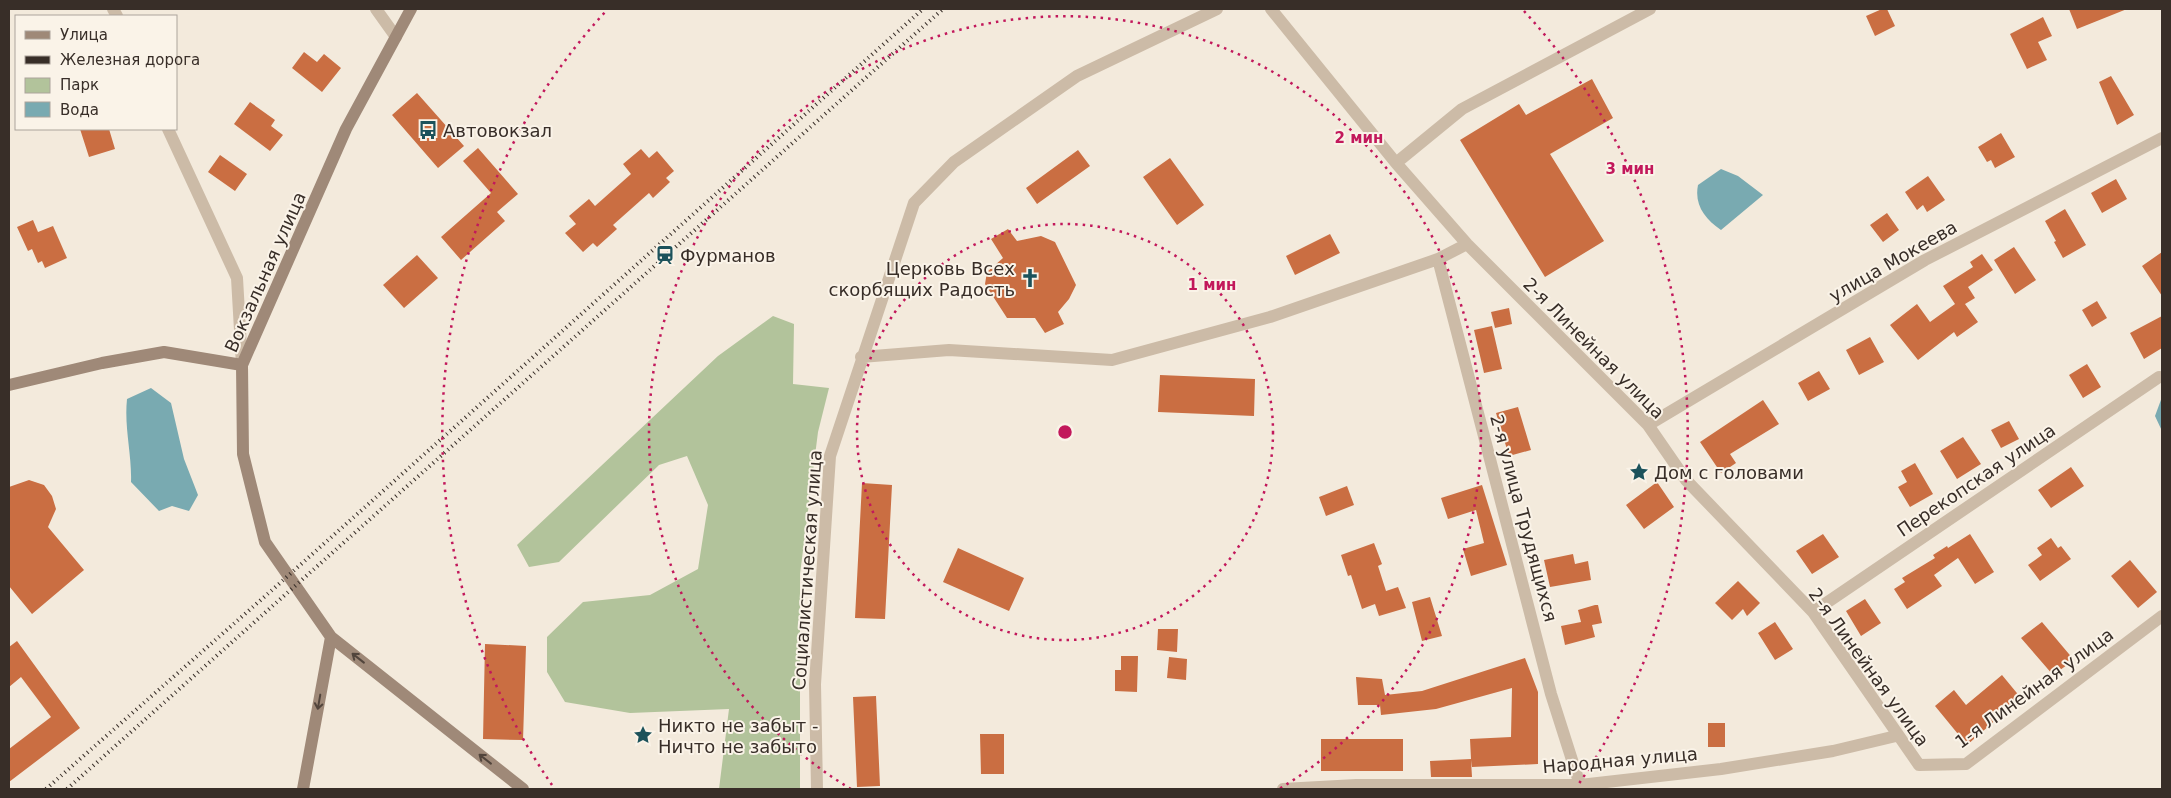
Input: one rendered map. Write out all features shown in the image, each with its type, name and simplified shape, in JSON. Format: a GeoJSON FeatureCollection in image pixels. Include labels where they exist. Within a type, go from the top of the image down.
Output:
{"type":"FeatureCollection","features":[{"type":"Feature","properties":{"kind":"main road","name":"Вокзальная улица"},"geometry":{"type":"LineString","coordinates":[[411,9],[346,128],[242,365],[243,454],[265,542],[332,637],[524,789]]}},
{"type":"Feature","properties":{"kind":"main road"},"geometry":{"type":"LineString","coordinates":[[9,385],[102,362],[164,352],[242,365]]}},
{"type":"Feature","properties":{"kind":"main road"},"geometry":{"type":"LineString","coordinates":[[304,789],[332,637]]}},
{"type":"Feature","properties":{"kind":"street"},"geometry":{"type":"LineString","coordinates":[[376,9],[396,37]]}},
{"type":"Feature","properties":{"kind":"street","name":"Социалистическая улица"},"geometry":{"type":"LineString","coordinates":[[817,789],[815,684],[830,456],[861,357],[914,203],[954,162],[1077,76],[1217,9]]}},
{"type":"Feature","properties":{"kind":"street","name":"2-я Линейная улица"},"geometry":{"type":"LineString","coordinates":[[1271,9],[1396,163],[1467,244],[1648,425],[1686,480],[1812,612],[1896,736],[1919,765]]}},
{"type":"Feature","properties":{"kind":"street"},"geometry":{"type":"LineString","coordinates":[[1396,163],[1462,109],[1650,9]]}},
{"type":"Feature","properties":{"kind":"street"},"geometry":{"type":"LineString","coordinates":[[168,130],[237,278],[242,365]]}},
{"type":"Feature","properties":{"kind":"street","name":"улица Мокеева"},"geometry":{"type":"LineString","coordinates":[[1648,425],[1925,260],[2162,138]]}},
{"type":"Feature","properties":{"kind":"street"},"geometry":{"type":"LineString","coordinates":[[861,357],[949,350],[1112,360],[1270,317],[1438,259],[1467,244]]}},
{"type":"Feature","properties":{"kind":"street","name":"2-я улица Трудящихся"},"geometry":{"type":"LineString","coordinates":[[1438,259],[1551,694],[1580,785]]}},
{"type":"Feature","properties":{"kind":"street","name":"Перекопская улица"},"geometry":{"type":"LineString","coordinates":[[1812,612],[2158,377]]}},
{"type":"Feature","properties":{"kind":"street","name":"1-я Линейная улица"},"geometry":{"type":"LineString","coordinates":[[1919,765],[1966,764],[2162,616]]}},
{"type":"Feature","properties":{"kind":"street","name":"Народная улица"},"geometry":{"type":"LineString","coordinates":[[1283,789],[1356,785],[1580,785],[1721,769],[1833,751],[1896,736]]}},
{"type":"Feature","properties":{"kind":"green space"},"geometry":{"type":"Polygon","coordinates":[[[773,316],[794,324],[793,384],[829,388],[818,432],[800,574],[800,789],[719,789],[729,709],[630,713],[565,702],[547,672],[547,637],[583,602],[650,595],[698,569],[708,505],[687,456],[659,465],[559,562],[529,567],[517,545],[718,356],[773,316]]]}},
{"type":"Feature","properties":{"kind":"water"},"geometry":{"type":"Polygon","coordinates":[[[1721,169],[1738,176],[1763,195],[1721,230],[1702,211],[1697,192],[1698,185],[1721,169]]]}},
{"type":"Feature","properties":{"kind":"water"},"geometry":{"type":"Polygon","coordinates":[[[151,388],[171,403],[184,459],[198,495],[189,511],[172,506],[159,511],[131,482],[126,420],[127,399],[151,388]]]}},
{"type":"Feature","properties":{"kind":"water"},"geometry":{"type":"Polygon","coordinates":[[[2162,397],[2162,431],[2155,416],[2162,397]]]}},
{"type":"Feature","properties":{"kind":"building"},"geometry":{"type":"Polygon","coordinates":[[[1882,9],[1887,9],[1895,26],[1875,36],[1866,16],[1882,9]]]}},
{"type":"Feature","properties":{"kind":"building"},"geometry":{"type":"Polygon","coordinates":[[[2069,9],[2127,9],[2077,29],[2069,9]]]}},
{"type":"Feature","properties":{"kind":"building"},"geometry":{"type":"Polygon","coordinates":[[[2043,17],[2052,36],[2038,42],[2047,60],[2027,69],[2010,34],[2043,17]]]}},
{"type":"Feature","properties":{"kind":"building"},"geometry":{"type":"Polygon","coordinates":[[[304,52],[317,62],[324,54],[341,68],[322,92],[292,68],[304,52]]]}},
{"type":"Feature","properties":{"kind":"building"},"geometry":{"type":"Polygon","coordinates":[[[2111,76],[2134,115],[2117,125],[2099,82],[2111,76]]]}},
{"type":"Feature","properties":{"kind":"building"},"geometry":{"type":"Polygon","coordinates":[[[1592,79],[1613,118],[1550,154],[1604,241],[1545,277],[1460,140],[1519,104],[1526,115],[1592,79]]]}},
{"type":"Feature","properties":{"kind":"building","name":"Автовокзал"},"geometry":{"type":"Polygon","coordinates":[[[417,93],[464,146],[438,168],[392,115],[417,93]]]}},
{"type":"Feature","properties":{"kind":"building"},"geometry":{"type":"Polygon","coordinates":[[[250,102],[275,120],[271,126],[283,135],[270,151],[234,124],[250,102]]]}},
{"type":"Feature","properties":{"kind":"building"},"geometry":{"type":"Polygon","coordinates":[[[80,130],[109,130],[115,149],[89,157],[80,130]]]}},
{"type":"Feature","properties":{"kind":"building"},"geometry":{"type":"Polygon","coordinates":[[[2001,133],[2015,157],[1995,168],[1991,160],[1987,162],[1978,147],[2001,133]]]}},
{"type":"Feature","properties":{"kind":"building"},"geometry":{"type":"Polygon","coordinates":[[[478,148],[518,194],[497,212],[505,221],[461,260],[441,237],[491,193],[463,161],[478,148]]]}},
{"type":"Feature","properties":{"kind":"building"},"geometry":{"type":"Polygon","coordinates":[[[641,149],[649,158],[657,151],[674,171],[666,178],[670,182],[653,198],[649,193],[613,225],[617,229],[597,247],[593,243],[583,252],[565,233],[576,224],[569,216],[589,199],[595,206],[631,174],[623,164],[641,149]]]}},
{"type":"Feature","properties":{"kind":"building"},"geometry":{"type":"Polygon","coordinates":[[[1078,150],[1090,166],[1037,204],[1026,188],[1078,150]]]}},
{"type":"Feature","properties":{"kind":"building"},"geometry":{"type":"Polygon","coordinates":[[[220,155],[247,174],[235,191],[208,172],[220,155]]]}},
{"type":"Feature","properties":{"kind":"building"},"geometry":{"type":"Polygon","coordinates":[[[1170,158],[1204,205],[1177,225],[1143,177],[1170,158]]]}},
{"type":"Feature","properties":{"kind":"building"},"geometry":{"type":"Polygon","coordinates":[[[1928,176],[1945,200],[1927,212],[1923,205],[1917,210],[1905,192],[1928,176]]]}},
{"type":"Feature","properties":{"kind":"building"},"geometry":{"type":"Polygon","coordinates":[[[2116,179],[2127,199],[2102,213],[2091,193],[2116,179]]]}},
{"type":"Feature","properties":{"kind":"building"},"geometry":{"type":"Polygon","coordinates":[[[2065,209],[2086,245],[2063,258],[2045,221],[2065,209]]]}},
{"type":"Feature","properties":{"kind":"building"},"geometry":{"type":"Polygon","coordinates":[[[1887,213],[1899,230],[1883,242],[1870,225],[1887,213]]]}},
{"type":"Feature","properties":{"kind":"building"},"geometry":{"type":"Polygon","coordinates":[[[33,220],[38,232],[53,226],[67,258],[45,268],[42,261],[38,263],[32,249],[28,251],[17,227],[33,220]]]}},
{"type":"Feature","properties":{"kind":"building","name":"Церковь Всех скорбящих Радость"},"geometry":{"type":"Polygon","coordinates":[[[1008,229],[1017,241],[1041,236],[1055,242],[1076,285],[1069,299],[1058,312],[1064,324],[1045,333],[1035,318],[1007,318],[985,284],[987,272],[1003,258],[991,239],[1008,229]]]}},
{"type":"Feature","properties":{"kind":"building"},"geometry":{"type":"Polygon","coordinates":[[[1330,234],[1340,253],[1295,275],[1286,256],[1330,234]]]}},
{"type":"Feature","properties":{"kind":"building"},"geometry":{"type":"Polygon","coordinates":[[[2014,247],[2036,280],[2015,294],[1994,260],[2014,247]]]}},
{"type":"Feature","properties":{"kind":"building"},"geometry":{"type":"Polygon","coordinates":[[[2162,252],[2162,296],[2142,266],[2162,252]]]}},
{"type":"Feature","properties":{"kind":"building"},"geometry":{"type":"Polygon","coordinates":[[[1982,254],[1993,270],[1968,287],[1975,298],[1965,304],[1978,322],[1957,337],[1954,332],[1918,360],[1890,325],[1917,304],[1930,322],[1955,304],[1943,286],[1973,267],[1970,262],[1982,254]]]}},
{"type":"Feature","properties":{"kind":"building"},"geometry":{"type":"Polygon","coordinates":[[[417,255],[438,278],[404,308],[383,285],[417,255]]]}},
{"type":"Feature","properties":{"kind":"building"},"geometry":{"type":"Polygon","coordinates":[[[2097,301],[2107,318],[2092,327],[2082,310],[2097,301]]]}},
{"type":"Feature","properties":{"kind":"building"},"geometry":{"type":"Polygon","coordinates":[[[1509,308],[1512,324],[1495,328],[1491,312],[1509,308]]]}},
{"type":"Feature","properties":{"kind":"building"},"geometry":{"type":"Polygon","coordinates":[[[2162,316],[2162,348],[2144,359],[2130,333],[2162,316]]]}},
{"type":"Feature","properties":{"kind":"building"},"geometry":{"type":"Polygon","coordinates":[[[1492,326],[1502,369],[1484,373],[1474,330],[1492,326]]]}},
{"type":"Feature","properties":{"kind":"building"},"geometry":{"type":"Polygon","coordinates":[[[1870,337],[1884,362],[1859,375],[1846,350],[1870,337]]]}},
{"type":"Feature","properties":{"kind":"building"},"geometry":{"type":"Polygon","coordinates":[[[2087,364],[2101,387],[2083,398],[2069,375],[2087,364]]]}},
{"type":"Feature","properties":{"kind":"building"},"geometry":{"type":"Polygon","coordinates":[[[1819,371],[1830,389],[1808,401],[1798,383],[1819,371]]]}},
{"type":"Feature","properties":{"kind":"building"},"geometry":{"type":"Polygon","coordinates":[[[1160,375],[1255,379],[1254,416],[1158,412],[1160,375]]]}},
{"type":"Feature","properties":{"kind":"building"},"geometry":{"type":"Polygon","coordinates":[[[1763,400],[1779,424],[1730,454],[1736,463],[1721,473],[1700,442],[1763,400]]]}},
{"type":"Feature","properties":{"kind":"building"},"geometry":{"type":"Polygon","coordinates":[[[1518,407],[1531,450],[1509,456],[1496,413],[1518,407]]]}},
{"type":"Feature","properties":{"kind":"building"},"geometry":{"type":"Polygon","coordinates":[[[2009,421],[2019,439],[2001,448],[1991,430],[2009,421]]]}},
{"type":"Feature","properties":{"kind":"building"},"geometry":{"type":"Polygon","coordinates":[[[1963,437],[1981,464],[1957,479],[1940,451],[1963,437]]]}},
{"type":"Feature","properties":{"kind":"building"},"geometry":{"type":"Polygon","coordinates":[[[1915,463],[1933,494],[1910,507],[1898,487],[1907,482],[1901,471],[1915,463]]]}},
{"type":"Feature","properties":{"kind":"building"},"geometry":{"type":"Polygon","coordinates":[[[2071,467],[2084,486],[2051,508],[2038,490],[2071,467]]]}},
{"type":"Feature","properties":{"kind":"building"},"geometry":{"type":"Polygon","coordinates":[[[29,480],[44,485],[52,496],[56,509],[48,527],[84,570],[32,614],[9,586],[9,487],[29,480]]]}},
{"type":"Feature","properties":{"kind":"building"},"geometry":{"type":"Polygon","coordinates":[[[1657,482],[1674,507],[1644,529],[1626,505],[1657,482]]]}},
{"type":"Feature","properties":{"kind":"building"},"geometry":{"type":"Polygon","coordinates":[[[862,483],[892,485],[885,619],[855,618],[862,483]]]}},
{"type":"Feature","properties":{"kind":"building"},"geometry":{"type":"Polygon","coordinates":[[[1482,485],[1507,565],[1471,576],[1463,549],[1484,543],[1476,510],[1448,519],[1441,498],[1482,485]]]}},
{"type":"Feature","properties":{"kind":"building"},"geometry":{"type":"Polygon","coordinates":[[[1347,486],[1354,505],[1326,516],[1319,497],[1347,486]]]}},
{"type":"Feature","properties":{"kind":"building"},"geometry":{"type":"Polygon","coordinates":[[[1823,534],[1839,557],[1812,574],[1796,551],[1823,534]]]}},
{"type":"Feature","properties":{"kind":"building"},"geometry":{"type":"Polygon","coordinates":[[[1970,534],[1994,572],[1975,584],[1958,558],[1934,575],[1942,586],[1907,609],[1894,589],[1905,582],[1902,578],[1935,558],[1933,555],[1970,534]]]}},
{"type":"Feature","properties":{"kind":"building"},"geometry":{"type":"Polygon","coordinates":[[[2051,538],[2058,548],[2061,546],[2071,559],[2040,581],[2028,565],[2042,555],[2037,548],[2051,538]]]}},
{"type":"Feature","properties":{"kind":"building"},"geometry":{"type":"Polygon","coordinates":[[[1374,543],[1382,564],[1378,566],[1386,591],[1398,587],[1406,608],[1379,616],[1375,604],[1362,609],[1351,575],[1348,576],[1341,555],[1374,543]]]}},
{"type":"Feature","properties":{"kind":"building"},"geometry":{"type":"Polygon","coordinates":[[[958,548],[1024,578],[1009,611],[943,582],[958,548]]]}},
{"type":"Feature","properties":{"kind":"building"},"geometry":{"type":"Polygon","coordinates":[[[1573,554],[1575,564],[1588,561],[1591,580],[1550,587],[1544,560],[1573,554]]]}},
{"type":"Feature","properties":{"kind":"building"},"geometry":{"type":"Polygon","coordinates":[[[2130,560],[2157,592],[2138,608],[2111,576],[2130,560]]]}},
{"type":"Feature","properties":{"kind":"building"},"geometry":{"type":"Polygon","coordinates":[[[1738,581],[1760,603],[1747,616],[1743,609],[1732,620],[1715,603],[1738,581]]]}},
{"type":"Feature","properties":{"kind":"building"},"geometry":{"type":"Polygon","coordinates":[[[1430,597],[1442,636],[1422,641],[1412,602],[1430,597]]]}},
{"type":"Feature","properties":{"kind":"building"},"geometry":{"type":"Polygon","coordinates":[[[1865,599],[1881,623],[1861,636],[1846,611],[1865,599]]]}},
{"type":"Feature","properties":{"kind":"building"},"geometry":{"type":"Polygon","coordinates":[[[1598,605],[1602,623],[1592,625],[1595,637],[1565,645],[1561,626],[1581,622],[1578,610],[1598,605]]]}},
{"type":"Feature","properties":{"kind":"building"},"geometry":{"type":"Polygon","coordinates":[[[1775,622],[1793,649],[1775,660],[1758,633],[1775,622]]]}},
{"type":"Feature","properties":{"kind":"building"},"geometry":{"type":"Polygon","coordinates":[[[2042,622],[2074,660],[2053,675],[2021,638],[2042,622]]]}},
{"type":"Feature","properties":{"kind":"building"},"geometry":{"type":"Polygon","coordinates":[[[1158,629],[1178,629],[1177,652],[1157,650],[1158,629]]]}},
{"type":"Feature","properties":{"kind":"building"},"geometry":{"type":"Polygon","coordinates":[[[17,641],[80,728],[9,782],[9,749],[51,717],[21,677],[9,687],[9,647],[17,641]]]}},
{"type":"Feature","properties":{"kind":"building"},"geometry":{"type":"Polygon","coordinates":[[[485,644],[526,646],[523,740],[483,739],[485,644]]]}},
{"type":"Feature","properties":{"kind":"building"},"geometry":{"type":"Polygon","coordinates":[[[1121,656],[1138,656],[1137,692],[1115,691],[1115,670],[1121,670],[1121,656]]]}},
{"type":"Feature","properties":{"kind":"building"},"geometry":{"type":"Polygon","coordinates":[[[1169,657],[1187,659],[1186,680],[1167,678],[1169,657]]]}},
{"type":"Feature","properties":{"kind":"building"},"geometry":{"type":"Polygon","coordinates":[[[1525,658],[1538,692],[1538,764],[1472,767],[1471,760],[1472,777],[1431,777],[1430,761],[1471,759],[1470,739],[1511,737],[1512,688],[1436,709],[1381,715],[1380,705],[1358,705],[1356,677],[1382,679],[1385,695],[1422,691],[1525,658]]]}},
{"type":"Feature","properties":{"kind":"building"},"geometry":{"type":"Polygon","coordinates":[[[2002,675],[2021,698],[1967,745],[1935,706],[1954,690],[1966,705],[2002,675]]]}},
{"type":"Feature","properties":{"kind":"building"},"geometry":{"type":"Polygon","coordinates":[[[876,696],[880,786],[857,787],[853,697],[876,696]]]}},
{"type":"Feature","properties":{"kind":"building"},"geometry":{"type":"Polygon","coordinates":[[[1708,723],[1725,723],[1725,747],[1708,747],[1708,723]]]}},
{"type":"Feature","properties":{"kind":"building"},"geometry":{"type":"Polygon","coordinates":[[[980,734],[1004,734],[1004,774],[981,774],[980,734]]]}},
{"type":"Feature","properties":{"kind":"building"},"geometry":{"type":"Polygon","coordinates":[[[1321,739],[1403,739],[1403,771],[1321,771],[1321,739]]]}},
{"type":"Feature","properties":{"kind":"railway"},"geometry":{"type":"LineString","coordinates":[[46,789],[271,591],[923,9]]}},
{"type":"Feature","properties":{"kind":"railway"},"geometry":{"type":"LineString","coordinates":[[67,789],[943,9]]}},
{"type":"Feature","properties":{"kind":"place","name":"Автовокзал"},"geometry":{"type":"Point","coordinates":[428,130]}},
{"type":"Feature","properties":{"kind":"place","name":"Фурманов"},"geometry":{"type":"Point","coordinates":[665,255]}},
{"type":"Feature","properties":{"kind":"place","name":"Церковь Всех скорбящих Радость"},"geometry":{"type":"Point","coordinates":[1030,278]}},
{"type":"Feature","properties":{"kind":"place","name":"Дом с головами"},"geometry":{"type":"Point","coordinates":[1639,472]}},
{"type":"Feature","properties":{"kind":"place","name":"Никто не забыт - Ничто не забыто"},"geometry":{"type":"Point","coordinates":[643,735]}}]}
